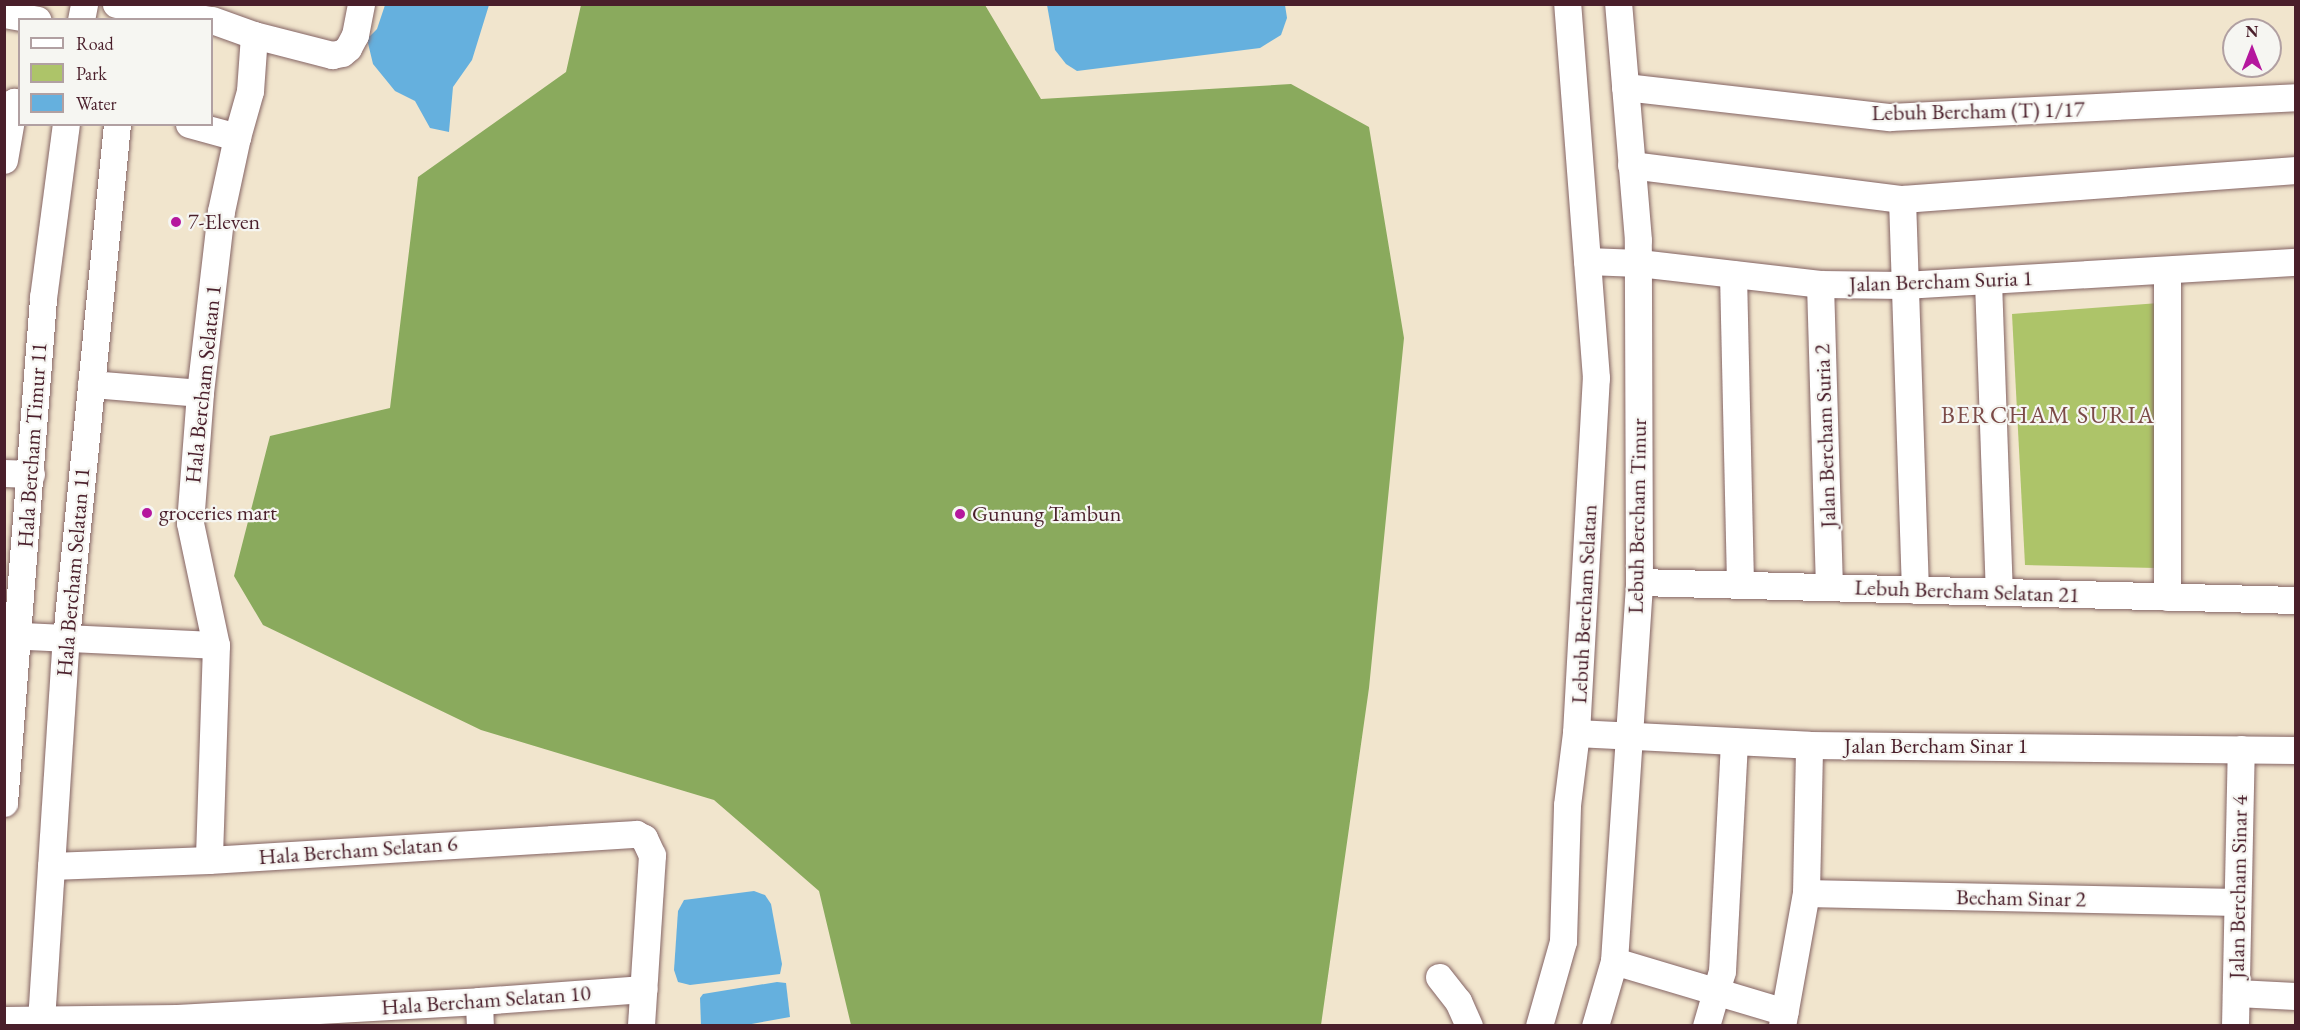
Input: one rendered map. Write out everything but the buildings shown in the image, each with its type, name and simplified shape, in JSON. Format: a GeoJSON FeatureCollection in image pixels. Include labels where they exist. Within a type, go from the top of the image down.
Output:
{"type":"FeatureCollection","features":[{"type":"Feature","properties":{"kind":"street"},"geometry":{"type":"LineString","coordinates":[[116,4],[199,18]]}},
{"type":"Feature","properties":{"kind":"street"},"geometry":{"type":"LineString","coordinates":[[213,21],[255,35],[332,55],[342,53],[348,48],[355,35],[361,4]]}},
{"type":"Feature","properties":{"kind":"street","name":"Lebuh Bercham Selatan"},"geometry":{"type":"LineString","coordinates":[[1539,1026],[1563,941],[1567,805],[1576,733],[1596,378],[1567,4]]}},
{"type":"Feature","properties":{"kind":"street","name":"Lebuh Bercham Timur"},"geometry":{"type":"LineString","coordinates":[[1595,1026],[1614,961],[1639,582],[1639,263],[1618,4]]}},
{"type":"Feature","properties":{"kind":"street"},"geometry":{"type":"LineString","coordinates":[[4,14],[27,18]]}},
{"type":"Feature","properties":{"kind":"street","name":"Hala Bercham Selatan 1"},"geometry":{"type":"LineString","coordinates":[[208,860],[216,645],[191,539],[190,523],[200,393],[221,211],[237,137],[250,91],[255,35]]}},
{"type":"Feature","properties":{"kind":"street","name":"Lebuh Bercham (T) 1/17"},"geometry":{"type":"LineString","coordinates":[[1625,87],[1890,117],[2295,97]]}},
{"type":"Feature","properties":{"kind":"street"},"geometry":{"type":"LineString","coordinates":[[4,160],[12,102]]}},
{"type":"Feature","properties":{"kind":"street","name":"Hala Bercham Timur 11"},"geometry":{"type":"LineString","coordinates":[[4,803],[11,635],[31,474],[43,298],[66,126]]}},
{"type":"Feature","properties":{"kind":"street","name":"Hala Bercham Selatan 11"},"geometry":{"type":"LineString","coordinates":[[41,1021],[66,638],[117,126]]}},
{"type":"Feature","properties":{"kind":"street"},"geometry":{"type":"LineString","coordinates":[[196,126],[237,137]]}},
{"type":"Feature","properties":{"kind":"street"},"geometry":{"type":"LineString","coordinates":[[1632,165],[1902,199],[2295,170]]}},
{"type":"Feature","properties":{"kind":"street"},"geometry":{"type":"LineString","coordinates":[[1902,199],[1915,590]]}},
{"type":"Feature","properties":{"kind":"street","name":"Jalan Bercham Suria 1"},"geometry":{"type":"LineString","coordinates":[[1587,261],[1639,263],[1820,284],[1904,285],[2295,262]]}},
{"type":"Feature","properties":{"kind":"street"},"geometry":{"type":"LineString","coordinates":[[2167,271],[2167,597]]}},
{"type":"Feature","properties":{"kind":"street"},"geometry":{"type":"LineString","coordinates":[[1733,274],[1740,585]]}},
{"type":"Feature","properties":{"kind":"street"},"geometry":{"type":"LineString","coordinates":[[1988,281],[1999,592]]}},
{"type":"Feature","properties":{"kind":"street","name":"Jalan Bercham Suria 2"},"geometry":{"type":"LineString","coordinates":[[1820,284],[1829,587]]}},
{"type":"Feature","properties":{"kind":"street"},"geometry":{"type":"LineString","coordinates":[[91,384],[200,393]]}},
{"type":"Feature","properties":{"kind":"street"},"geometry":{"type":"LineString","coordinates":[[4,473],[31,474]]}},
{"type":"Feature","properties":{"kind":"street","name":"Lebuh Bercham Selatan 21"},"geometry":{"type":"LineString","coordinates":[[1639,582],[2295,600]]}},
{"type":"Feature","properties":{"kind":"street"},"geometry":{"type":"LineString","coordinates":[[11,635],[216,645]]}},
{"type":"Feature","properties":{"kind":"street","name":"Jalan Bercham Sinar 1"},"geometry":{"type":"LineString","coordinates":[[1576,733],[1809,745],[2295,750]]}},
{"type":"Feature","properties":{"kind":"street"},"geometry":{"type":"LineString","coordinates":[[1706,1026],[1722,970],[1734,741]]}},
{"type":"Feature","properties":{"kind":"street"},"geometry":{"type":"LineString","coordinates":[[1614,961],[1717,992],[1784,1019],[1806,893],[1809,745]]}},
{"type":"Feature","properties":{"kind":"street","name":"Jalan Bercham Sinar 4"},"geometry":{"type":"LineString","coordinates":[[2235,1026],[2241,749]]}},
{"type":"Feature","properties":{"kind":"street","name":"Hala Bercham Selatan 6"},"geometry":{"type":"LineString","coordinates":[[51,867],[208,860],[624,832],[636,834],[644,838],[652,855],[644,988]]}},
{"type":"Feature","properties":{"kind":"street","name":"Becham Sinar 2"},"geometry":{"type":"LineString","coordinates":[[1806,893],[2236,903]]}},
{"type":"Feature","properties":{"kind":"street"},"geometry":{"type":"LineString","coordinates":[[1439,977],[1458,1001],[1469,1026]]}},
{"type":"Feature","properties":{"kind":"street"},"geometry":{"type":"LineString","coordinates":[[641,1026],[644,988]]}},
{"type":"Feature","properties":{"kind":"street","name":"Hala Bercham Selatan 10"},"geometry":{"type":"LineString","coordinates":[[4,1020],[177,1022],[480,1013],[644,988]]}},
{"type":"Feature","properties":{"kind":"street"},"geometry":{"type":"LineString","coordinates":[[2236,993],[2295,996]]}},
{"type":"Feature","properties":{"kind":"green space","name":"Gunung Tambun"},"geometry":{"type":"Polygon","coordinates":[[[581,5],[985,5],[1041,99],[1291,84],[1369,127],[1404,338],[1369,688],[1321,1025],[851,1025],[819,891],[714,800],[481,730],[263,625],[234,576],[270,436],[390,408],[418,177],[566,72],[581,5]]]}},
{"type":"Feature","properties":{"kind":"green space"},"geometry":{"type":"Polygon","coordinates":[[[2159,303],[2156,568],[2025,565],[2012,314],[2159,303]]]}},
{"type":"Feature","properties":{"kind":"water"},"geometry":{"type":"Polygon","coordinates":[[[385,5],[489,5],[472,60],[453,87],[449,132],[430,128],[415,101],[395,91],[373,64],[367,39],[377,29],[385,5]]]}},
{"type":"Feature","properties":{"kind":"water"},"geometry":{"type":"Polygon","coordinates":[[[1047,5],[1285,5],[1287,18],[1281,35],[1260,48],[1077,71],[1066,64],[1055,50],[1047,5]]]}},
{"type":"Feature","properties":{"kind":"water"},"geometry":{"type":"Polygon","coordinates":[[[754,891],[765,895],[771,904],[782,964],[780,974],[690,985],[678,982],[674,970],[678,911],[684,900],[754,891]]]}},
{"type":"Feature","properties":{"kind":"water"},"geometry":{"type":"Polygon","coordinates":[[[777,982],[786,983],[790,1017],[746,1025],[701,1025],[700,998],[703,994],[777,982]]]}},
{"type":"Feature","properties":{"kind":"place","name":"7-Eleven"},"geometry":{"type":"Point","coordinates":[176,222]}},
{"type":"Feature","properties":{"kind":"place","name":"groceries mart"},"geometry":{"type":"Point","coordinates":[147,513]}},
{"type":"Feature","properties":{"kind":"place","name":"Gunung Tambun"},"geometry":{"type":"Point","coordinates":[960,514]}},
{"type":"Feature","properties":{"kind":"district","name":"BERCHAM SURIA"},"geometry":{"type":"Point","coordinates":[2048,415]}}]}
